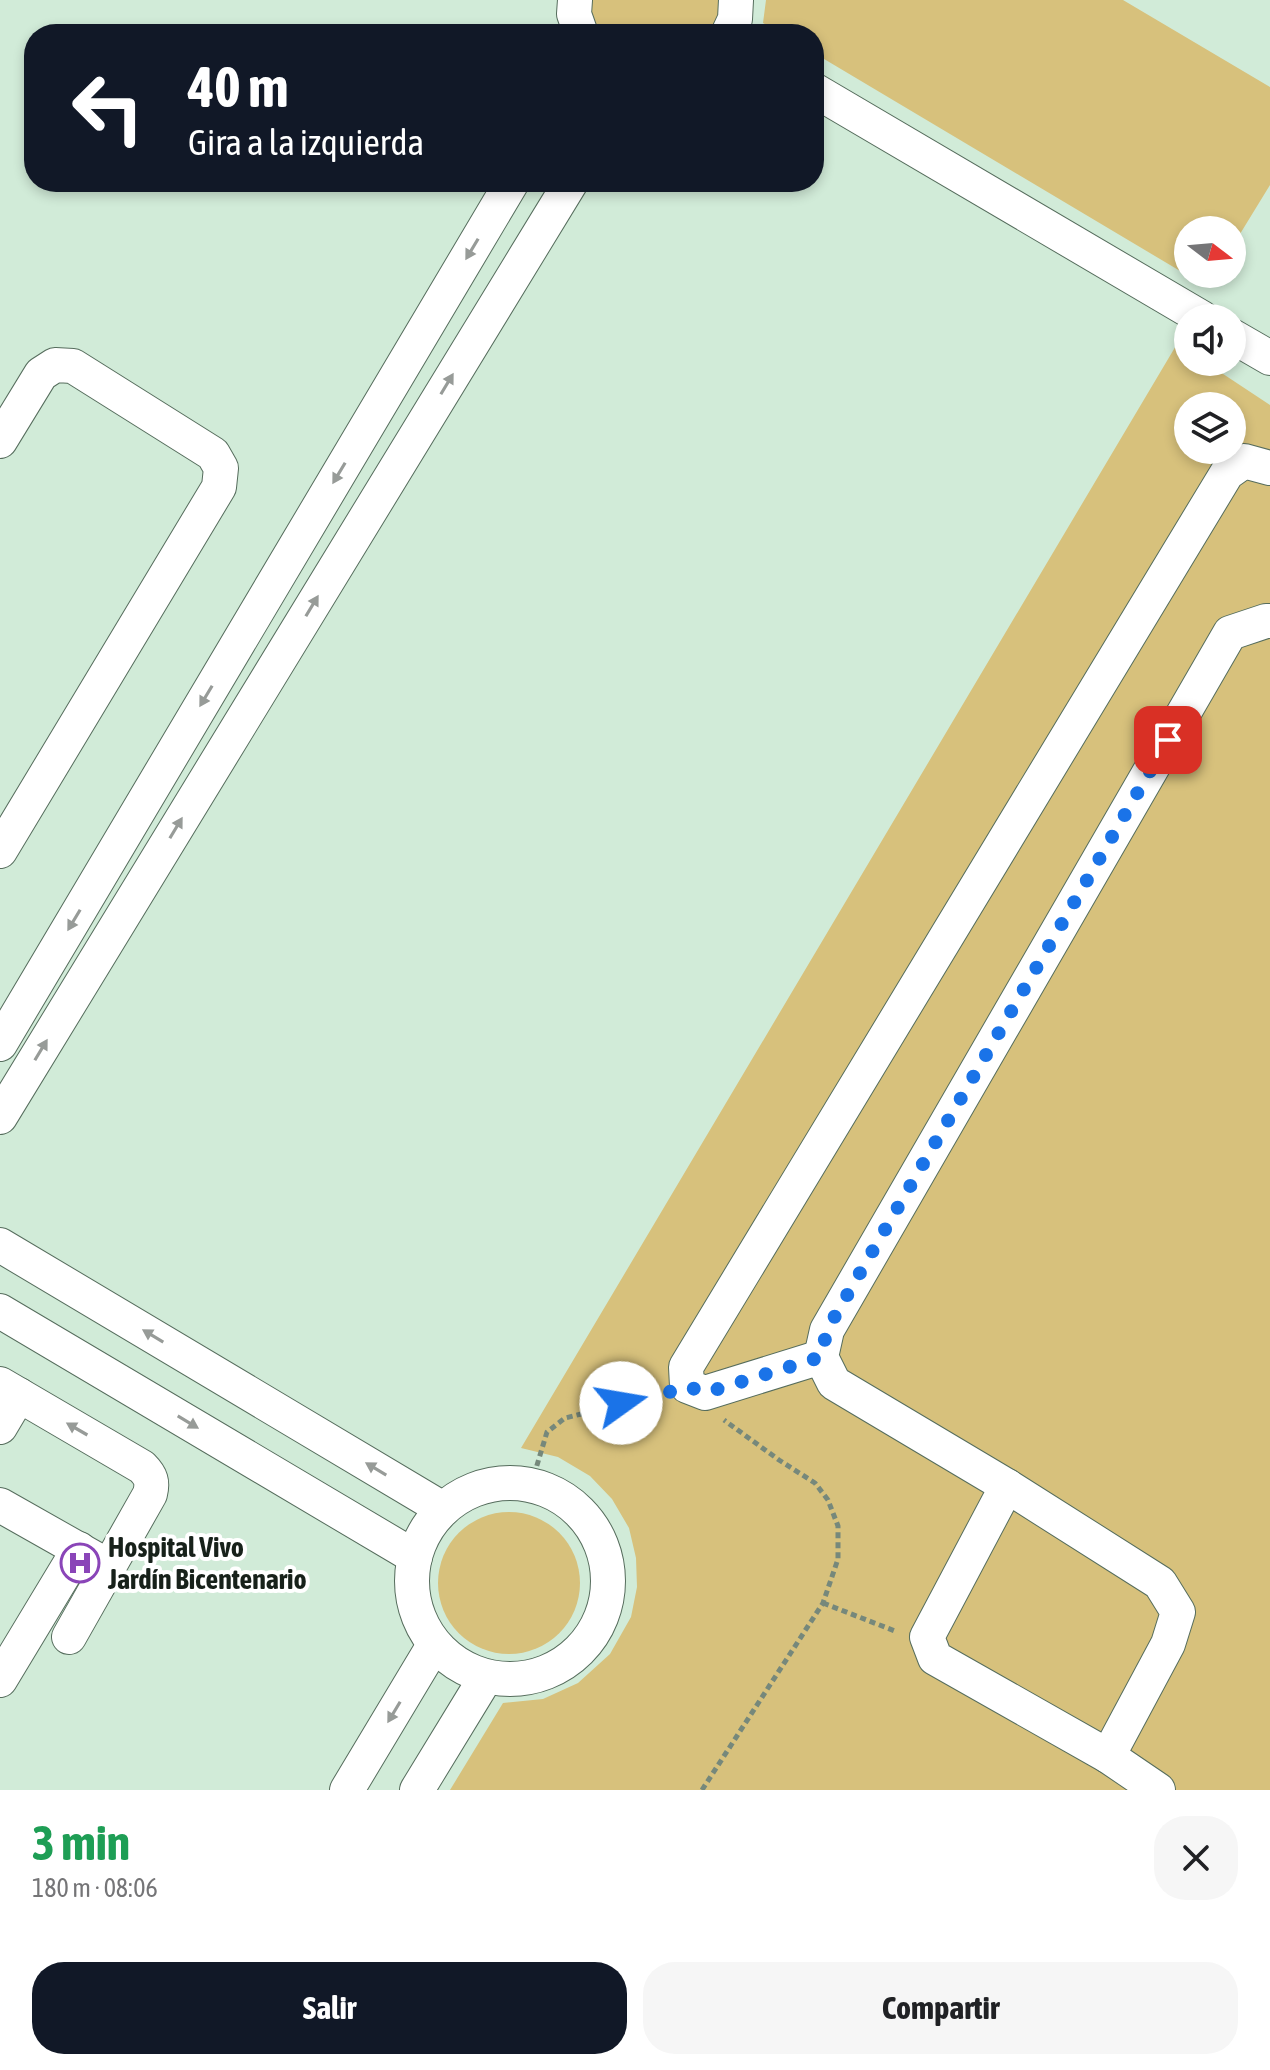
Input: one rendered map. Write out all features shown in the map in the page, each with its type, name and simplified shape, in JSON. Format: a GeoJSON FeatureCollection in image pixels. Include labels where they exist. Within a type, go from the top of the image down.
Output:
{"type":"FeatureCollection","features":[{"type":"Feature","properties":{"kind":"street"},"geometry":{"type":"LineString","coordinates":[[575,0],[574,14],[578,24]]}},
{"type":"Feature","properties":{"kind":"street"},"geometry":{"type":"LineString","coordinates":[[733,24],[736,0]]}},
{"type":"Feature","properties":{"kind":"street"},"geometry":{"type":"LineString","coordinates":[[824,96],[1178,304]]}},
{"type":"Feature","properties":{"kind":"street"},"geometry":{"type":"LineString","coordinates":[[0,1044],[506,192]]}},
{"type":"Feature","properties":{"kind":"street"},"geometry":{"type":"LineString","coordinates":[[0,1117],[565,192]]}},
{"type":"Feature","properties":{"kind":"street"},"geometry":{"type":"LineString","coordinates":[[1246,344],[1270,358]]}},
{"type":"Feature","properties":{"kind":"street"},"geometry":{"type":"LineString","coordinates":[[0,441],[41,374],[55,365],[73,366],[213,454],[221,468],[219,487],[0,851]]}},
{"type":"Feature","properties":{"kind":"street"},"geometry":{"type":"LineString","coordinates":[[821,1357],[696,1390],[686,1367],[1227,473],[1244,461],[1270,468]]}},
{"type":"Feature","properties":{"kind":"street"},"geometry":{"type":"LineString","coordinates":[[1108,1756],[1168,1644],[1178,1612],[1160,1583],[1007,1486],[834,1383],[821,1357],[827,1330],[1230,633],[1270,621]]}},
{"type":"Feature","properties":{"kind":"street"},"geometry":{"type":"LineString","coordinates":[[0,1245],[443,1509]]}},
{"type":"Feature","properties":{"kind":"street"},"geometry":{"type":"LineString","coordinates":[[0,1311],[415,1557]]}},
{"type":"Feature","properties":{"kind":"street"},"geometry":{"type":"LineString","coordinates":[[0,1427],[10,1390],[150,1474],[150,1494],[69,1637]]}},
{"type":"Feature","properties":{"kind":"street"},"geometry":{"type":"LineString","coordinates":[[500,1483],[531,1485],[559,1496],[583,1516],[600,1542],[607,1572],[605,1603],[594,1632],[574,1656],[547,1673],[517,1680],[486,1677],[458,1665],[434,1645],[418,1618],[412,1588],[415,1557],[431,1523],[443,1509],[469,1491],[500,1483]]}},
{"type":"Feature","properties":{"kind":"street"},"geometry":{"type":"LineString","coordinates":[[1007,1486],[927,1637],[935,1658],[1108,1756],[1158,1790]]}},
{"type":"Feature","properties":{"kind":"street"},"geometry":{"type":"LineString","coordinates":[[0,1505],[109,1567]]}},
{"type":"Feature","properties":{"kind":"street"},"geometry":{"type":"LineString","coordinates":[[0,1680],[79,1549]]}},
{"type":"Feature","properties":{"kind":"street"},"geometry":{"type":"LineString","coordinates":[[347,1790],[434,1645]]}},
{"type":"Feature","properties":{"kind":"street"},"geometry":{"type":"LineString","coordinates":[[417,1790],[486,1677]]}},
{"type":"Feature","properties":{"kind":"path"},"geometry":{"type":"LineString","coordinates":[[531,1485],[547,1432],[565,1418],[696,1390],[725,1420],[815,1483],[828,1500],[838,1526],[838,1559],[823,1603],[702,1790]]}},
{"type":"Feature","properties":{"kind":"path"},"geometry":{"type":"LineString","coordinates":[[823,1603],[890,1630],[927,1637]]}},
{"type":"Feature","properties":{"kind":"shaded area"},"geometry":{"type":"Polygon","coordinates":[[[584,0],[726,0],[721,24],[590,24],[584,0]]]}},
{"type":"Feature","properties":{"kind":"shaded area"},"geometry":{"type":"Polygon","coordinates":[[[766,0],[1123,0],[1270,87],[1270,185],[1246,224],[1246,216],[1174,216],[1174,267],[824,59],[824,24],[765,24],[766,0]]]}},
{"type":"Feature","properties":{"kind":"shaded area"},"geometry":{"type":"Polygon","coordinates":[[[1174,349],[1174,376],[1226,376],[1270,405],[1270,1790],[450,1790],[503,1703],[543,1699],[578,1683],[610,1654],[631,1617],[637,1587],[636,1558],[629,1528],[612,1499],[590,1476],[558,1457],[521,1448],[1174,349]]]}},
{"type":"Feature","properties":{"kind":"shaded area"},"geometry":{"type":"Polygon","coordinates":[[[509,1512],[536,1517],[559,1533],[575,1556],[580,1583],[575,1610],[559,1633],[536,1649],[509,1654],[482,1649],[459,1633],[443,1610],[438,1583],[443,1556],[459,1533],[482,1517],[509,1512]]]}},
{"type":"Feature","properties":{"kind":"place","name":"Hospital Vivo Jardín Bicentenario"},"geometry":{"type":"Point","coordinates":[80,1563]}},
{"type":"Feature","properties":{"kind":"route"},"geometry":{"type":"LineString","coordinates":[[621,1403],[658,1396],[687,1386],[705,1393],[821,1357],[827,1330],[1168,740]]}}]}
